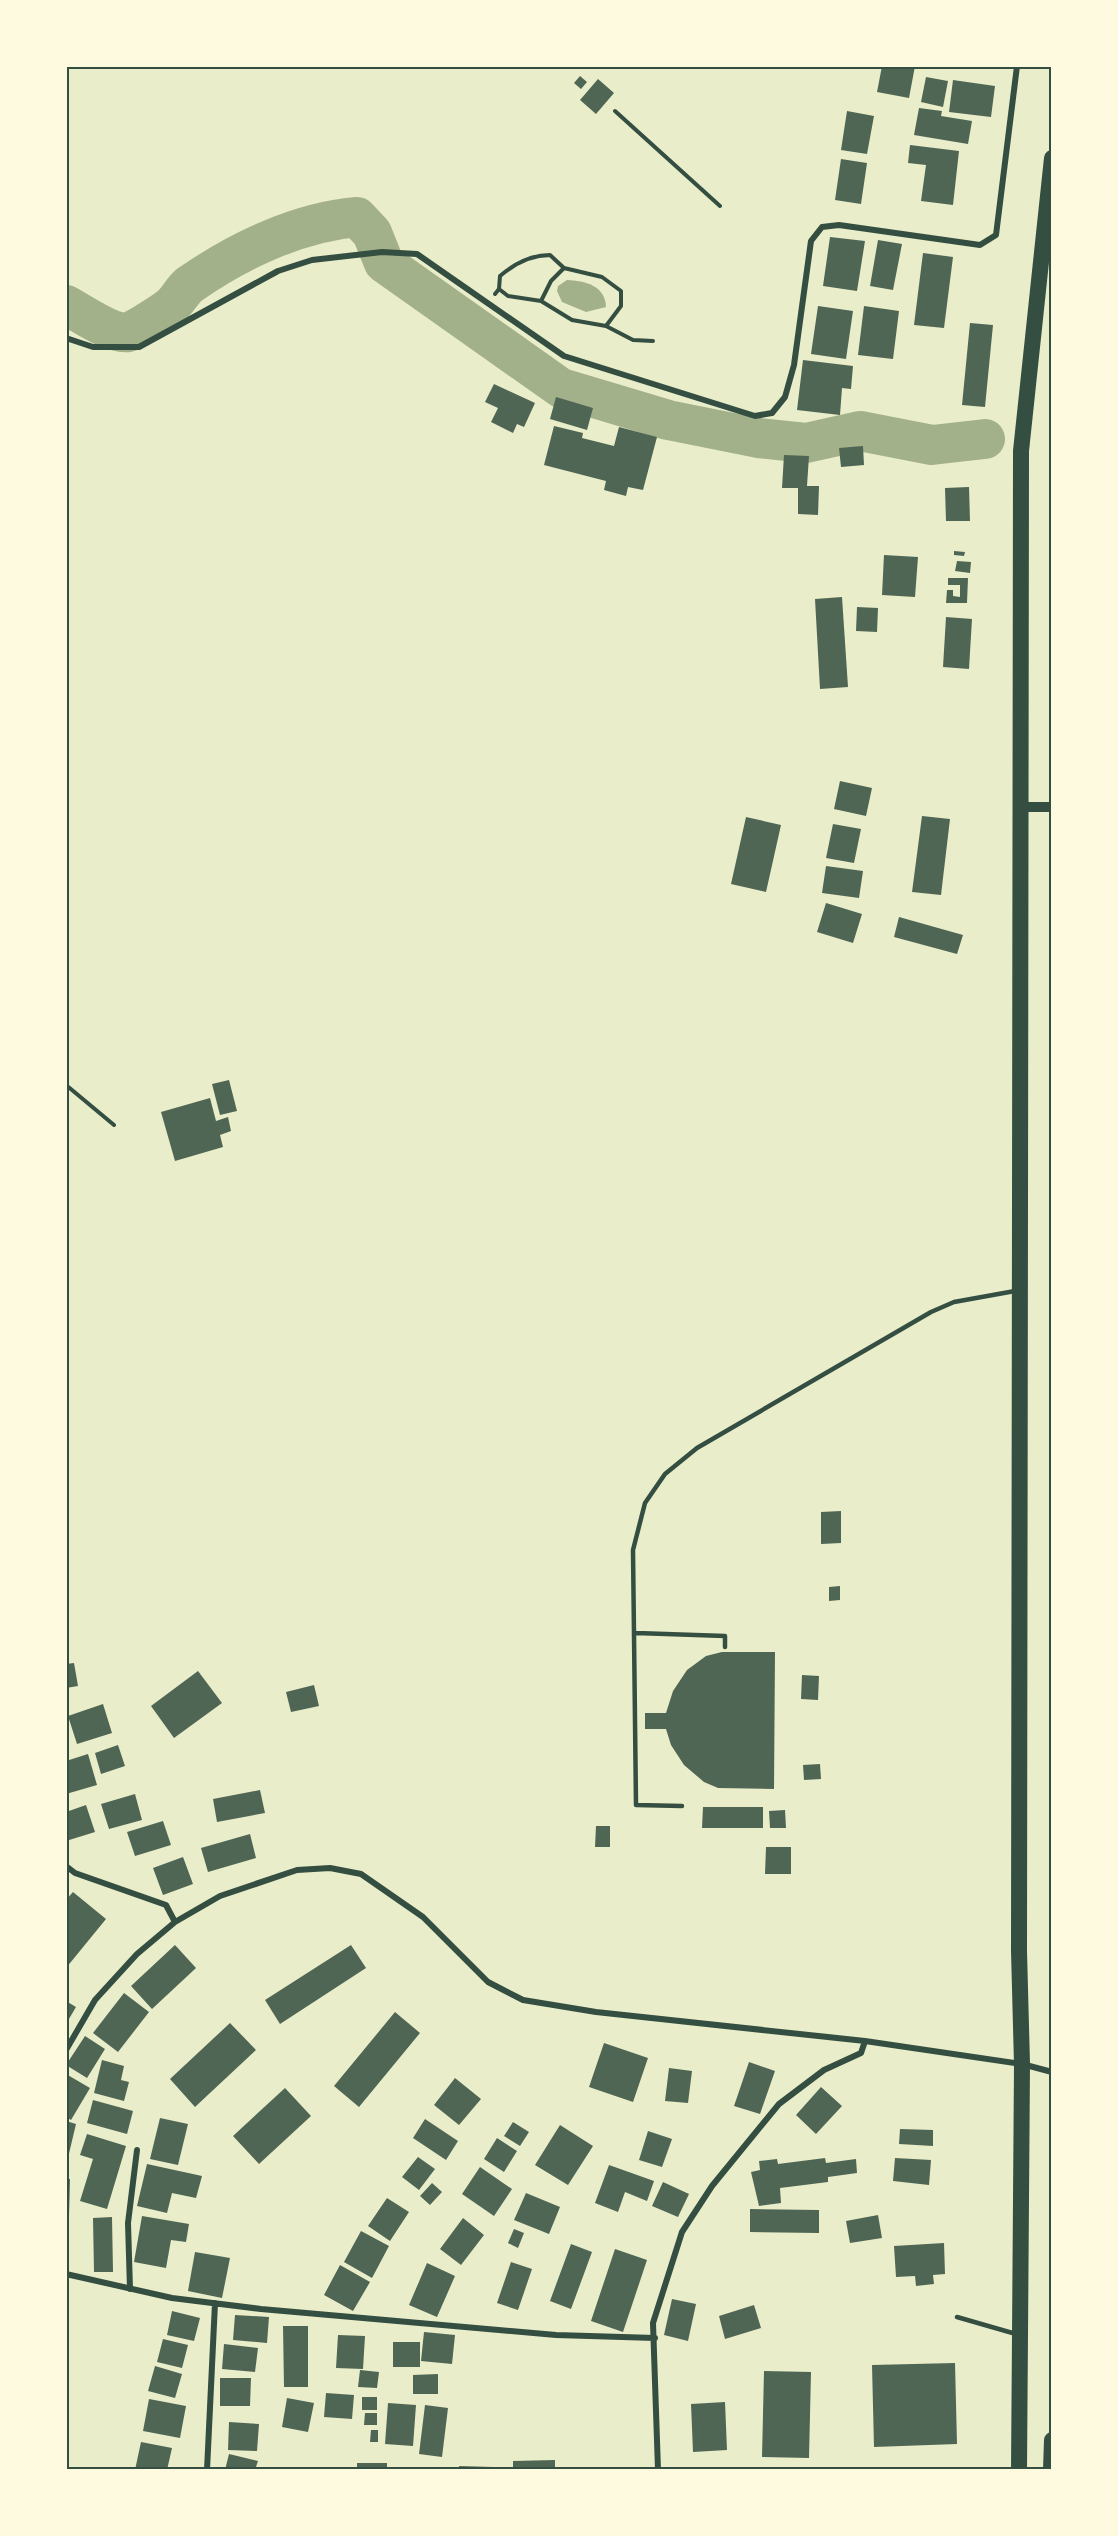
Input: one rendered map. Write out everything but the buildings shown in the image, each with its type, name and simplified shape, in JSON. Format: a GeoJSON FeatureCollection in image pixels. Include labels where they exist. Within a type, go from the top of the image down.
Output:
{"type":"FeatureCollection","features":[{"type":"Feature","properties":{"kind":"highway"},"geometry":{"type":"LineString","coordinates":[[1018,2470],[1022,2064],[1019,1951],[1022,1289],[1021,451],[1052,158]]}},
{"type":"Feature","properties":{"kind":"highway"},"geometry":{"type":"LineString","coordinates":[[1051,2470],[1052,2440]]}},
{"type":"Feature","properties":{"kind":"street"},"geometry":{"type":"LineString","coordinates":[[66,338],[93,347],[139,347],[278,271],[312,261],[382,252],[417,254],[564,356],[755,416],[772,413],[785,397],[794,366],[811,241],[822,227],[839,225],[980,245],[996,235],[1017,66]]}},
{"type":"Feature","properties":{"kind":"street"},"geometry":{"type":"LineString","coordinates":[[1022,807],[1052,807]]}},
{"type":"Feature","properties":{"kind":"street"},"geometry":{"type":"LineString","coordinates":[[66,1866],[75,1873],[166,1905],[175,1922]]}},
{"type":"Feature","properties":{"kind":"street"},"geometry":{"type":"LineString","coordinates":[[66,2050],[95,2000],[137,1954],[175,1922],[220,1896],[297,1870],[330,1868],[361,1874],[379,1886],[423,1917],[488,1982],[523,2000],[596,2012],[865,2041],[1022,2064],[1052,2072]]}},
{"type":"Feature","properties":{"kind":"street"},"geometry":{"type":"LineString","coordinates":[[658,2470],[653,2323],[682,2232],[712,2186],[779,2104],[824,2070],[861,2053],[865,2041]]}},
{"type":"Feature","properties":{"kind":"street"},"geometry":{"type":"LineString","coordinates":[[130,2289],[128,2223],[137,2150]]}},
{"type":"Feature","properties":{"kind":"street"},"geometry":{"type":"LineString","coordinates":[[66,2274],[130,2289],[215,2303],[556,2335],[655,2338]]}},
{"type":"Feature","properties":{"kind":"street"},"geometry":{"type":"LineString","coordinates":[[207,2470],[215,2303]]}},
{"type":"Feature","properties":{"kind":"lane"},"geometry":{"type":"LineString","coordinates":[[682,1806],[636,1805],[636,1633],[633,1550],[645,1503],[665,1474],[697,1448],[931,1312],[954,1302],[1022,1289]]}},
{"type":"Feature","properties":{"kind":"lane"},"geometry":{"type":"LineString","coordinates":[[636,1633],[725,1636],[725,1647]]}},
{"type":"Feature","properties":{"kind":"lane"},"geometry":{"type":"LineString","coordinates":[[957,2317],[1019,2335]]}},
{"type":"Feature","properties":{"kind":"path"},"geometry":{"type":"LineString","coordinates":[[615,111],[720,207]]}},
{"type":"Feature","properties":{"kind":"path"},"geometry":{"type":"LineString","coordinates":[[486,303],[499,289],[500,276],[510,268],[538,255],[550,255],[564,268],[602,277],[621,291],[621,306],[606,327]]}},
{"type":"Feature","properties":{"kind":"path"},"geometry":{"type":"LineString","coordinates":[[542,301],[551,281],[564,268]]}},
{"type":"Feature","properties":{"kind":"path"},"geometry":{"type":"LineString","coordinates":[[499,289],[508,296],[542,301],[572,320],[606,327],[633,340],[653,341]]}},
{"type":"Feature","properties":{"kind":"path"},"geometry":{"type":"LineString","coordinates":[[66,1085],[114,1125]]}},
{"type":"Feature","properties":{"kind":"shaded area"},"geometry":{"type":"Polygon","coordinates":[[[567,280],[587,283],[598,289],[605,300],[606,307],[586,312],[562,302],[557,291],[558,286],[567,280]]]}},
{"type":"Feature","properties":{"kind":"waterway"},"geometry":{"type":"LineString","coordinates":[[66,305],[105,327],[128,332],[171,306],[189,285],[248,250],[313,225],[357,217],[372,233],[384,263],[561,388],[668,420],[758,438],[806,443],[860,431],[932,445],[985,439]]}}]}
